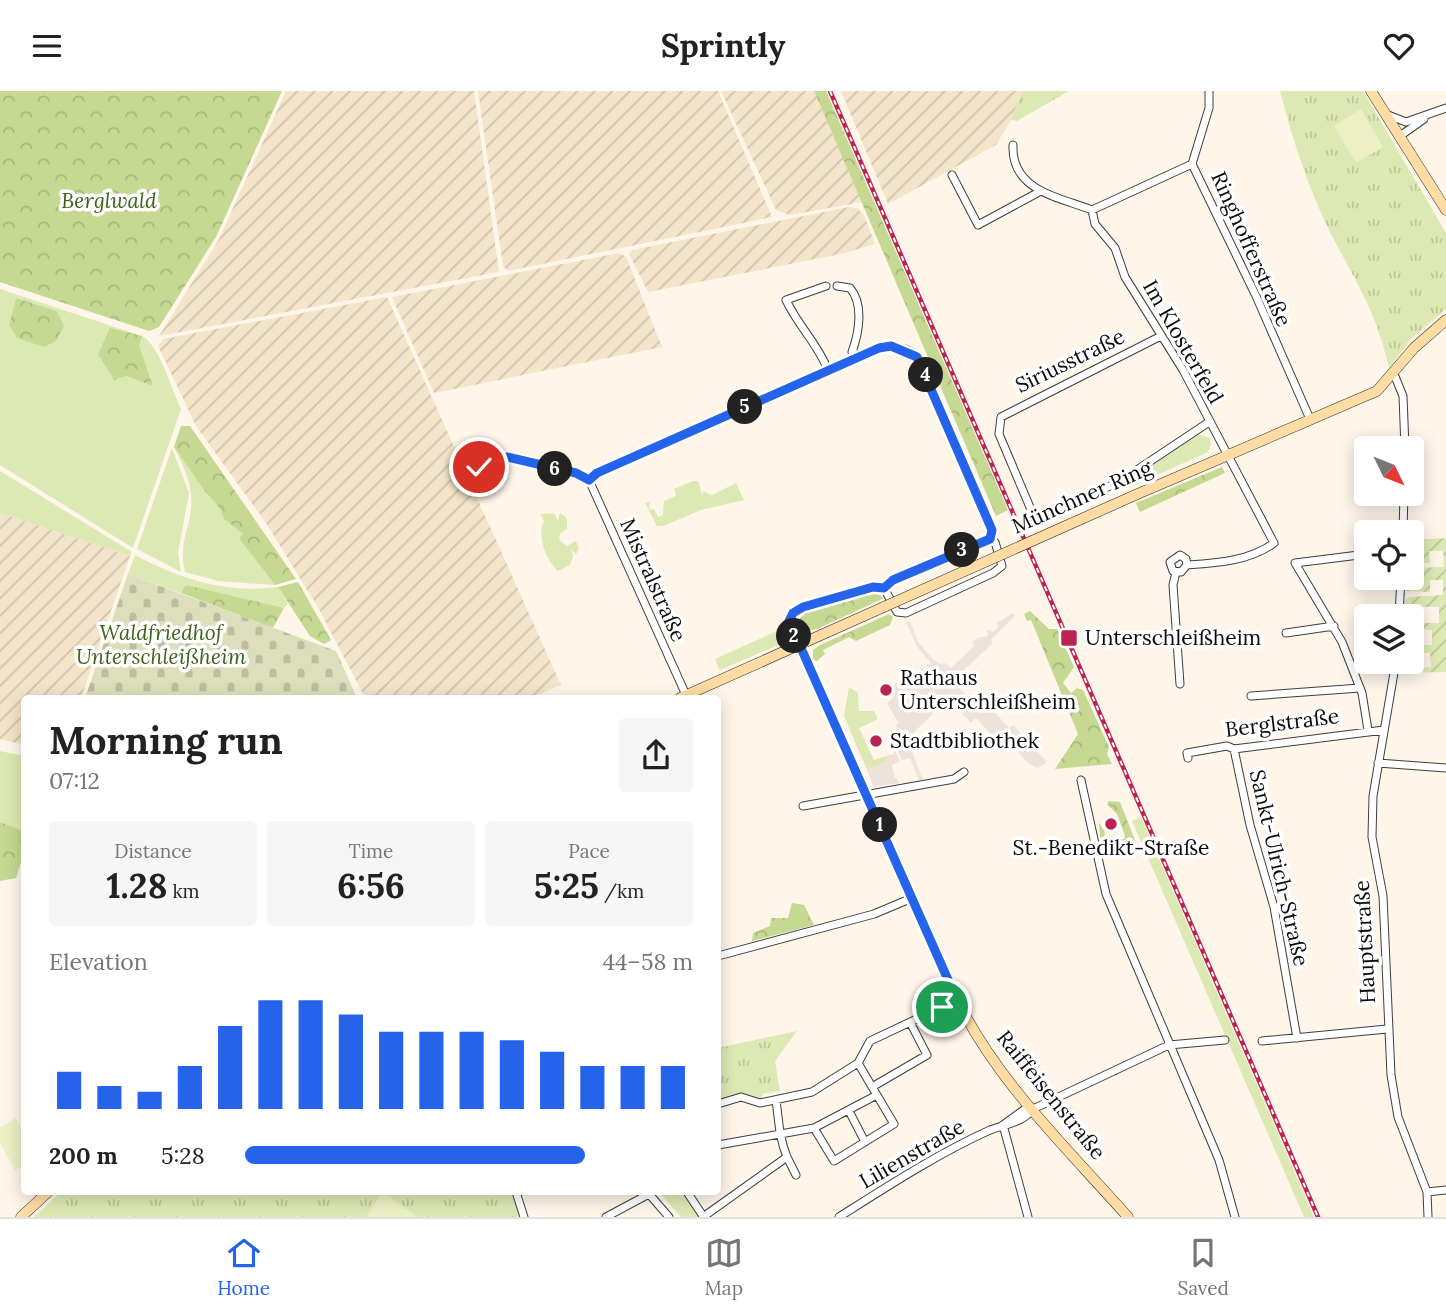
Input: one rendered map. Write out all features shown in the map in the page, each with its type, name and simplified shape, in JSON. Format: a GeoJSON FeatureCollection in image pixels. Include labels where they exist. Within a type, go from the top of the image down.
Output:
{"type":"FeatureCollection","features":[{"type":"Feature","properties":{"kind":"main road"},"geometry":{"type":"LineString","coordinates":[[1371,91],[1446,210]]}},
{"type":"Feature","properties":{"kind":"main road","name":"Münchner Ring"},"geometry":{"type":"LineString","coordinates":[[688,695],[1226,454],[1377,391],[1414,348],[1445,322]]}},
{"type":"Feature","properties":{"kind":"main road","name":"Raiffeisenstraße"},"geometry":{"type":"LineString","coordinates":[[799,646],[861,794],[912,898],[957,1000],[983,1044],[1033,1109],[1128,1217]]}},
{"type":"Feature","properties":{"kind":"main road"},"geometry":{"type":"LineString","coordinates":[[21,1217],[45,1195]]}},
{"type":"Feature","properties":{"kind":"street","name":"Ringhofferstraße"},"geometry":{"type":"LineString","coordinates":[[1209,91],[1211,100],[1192,164],[1256,296],[1310,419]]}},
{"type":"Feature","properties":{"kind":"street"},"geometry":{"type":"LineString","coordinates":[[1387,115],[1406,122],[1446,108]]}},
{"type":"Feature","properties":{"kind":"street"},"geometry":{"type":"LineString","coordinates":[[1401,137],[1427,116]]}},
{"type":"Feature","properties":{"kind":"street"},"geometry":{"type":"LineString","coordinates":[[1013,145],[1013,154],[1027,182],[1038,192],[1092,210],[1192,164]]}},
{"type":"Feature","properties":{"kind":"street"},"geometry":{"type":"LineString","coordinates":[[952,175],[978,225],[1030,200],[1038,192]]}},
{"type":"Feature","properties":{"kind":"street","name":"Im Klosterfeld"},"geometry":{"type":"LineString","coordinates":[[1092,210],[1102,236],[1120,258],[1125,277],[1191,384],[1274,543],[1266,549],[1226,561],[1187,565]]}},
{"type":"Feature","properties":{"kind":"street"},"geometry":{"type":"LineString","coordinates":[[826,286],[786,300],[801,330],[818,345],[828,370]]}},
{"type":"Feature","properties":{"kind":"street"},"geometry":{"type":"LineString","coordinates":[[836,286],[850,288],[857,301],[860,323],[852,352],[856,358]]}},
{"type":"Feature","properties":{"kind":"street","name":"Siriusstraße"},"geometry":{"type":"LineString","coordinates":[[1161,336],[1004,414],[998,422],[999,433],[1030,507],[1036,514],[1043,515],[1119,482],[1209,422]]}},
{"type":"Feature","properties":{"kind":"street"},"geometry":{"type":"LineString","coordinates":[[468,473],[507,457],[576,473],[589,480],[597,473],[828,370],[891,346],[917,357],[987,517],[992,530],[990,539]]}},
{"type":"Feature","properties":{"kind":"street"},"geometry":{"type":"LineString","coordinates":[[1394,374],[1403,396],[1405,436]]}},
{"type":"Feature","properties":{"kind":"street","name":"Mistralstraße"},"geometry":{"type":"LineString","coordinates":[[589,480],[682,695]]}},
{"type":"Feature","properties":{"kind":"street"},"geometry":{"type":"LineString","coordinates":[[799,646],[789,621],[798,610],[873,587],[884,588],[893,580],[990,539]]}},
{"type":"Feature","properties":{"kind":"street"},"geometry":{"type":"LineString","coordinates":[[884,588],[901,614],[993,573],[1002,566],[1002,560],[995,542],[990,539]]}},
{"type":"Feature","properties":{"kind":"street"},"geometry":{"type":"LineString","coordinates":[[1176,572],[1183,571],[1187,565],[1184,558],[1175,556],[1170,564],[1176,572],[1173,585],[1180,684]]}},
{"type":"Feature","properties":{"kind":"street"},"geometry":{"type":"LineString","coordinates":[[1354,556],[1295,563],[1334,626],[1360,688],[1368,730]]}},
{"type":"Feature","properties":{"kind":"street"},"geometry":{"type":"LineString","coordinates":[[1286,633],[1334,626]]}},
{"type":"Feature","properties":{"kind":"street","name":"Hauptstraße"},"geometry":{"type":"LineString","coordinates":[[1394,674],[1372,805],[1372,837],[1383,896],[1387,1029],[1398,1117],[1427,1192],[1428,1217]]}},
{"type":"Feature","properties":{"kind":"street"},"geometry":{"type":"LineString","coordinates":[[1251,696],[1360,688]]}},
{"type":"Feature","properties":{"kind":"street","name":"Berglstraße"},"geometry":{"type":"LineString","coordinates":[[1188,758],[1187,753],[1227,746],[1234,748],[1384,730]]}},
{"type":"Feature","properties":{"kind":"street","name":"Sankt-Ulrich-Straße"},"geometry":{"type":"LineString","coordinates":[[1234,748],[1250,825],[1277,917],[1297,1038]]}},
{"type":"Feature","properties":{"kind":"street"},"geometry":{"type":"LineString","coordinates":[[1378,763],[1446,768]]}},
{"type":"Feature","properties":{"kind":"street"},"geometry":{"type":"LineString","coordinates":[[803,806],[954,779],[964,772]]}},
{"type":"Feature","properties":{"kind":"street"},"geometry":{"type":"LineString","coordinates":[[1081,781],[1100,875],[1227,1180],[1235,1217]]}},
{"type":"Feature","properties":{"kind":"street"},"geometry":{"type":"LineString","coordinates":[[721,955],[874,914],[912,898]]}},
{"type":"Feature","properties":{"kind":"street"},"geometry":{"type":"LineString","coordinates":[[721,1103],[741,1097],[760,1103],[812,1092],[858,1063],[870,1041],[957,1000]]}},
{"type":"Feature","properties":{"kind":"street"},"geometry":{"type":"LineString","coordinates":[[872,1087],[927,1055],[910,1021]]}},
{"type":"Feature","properties":{"kind":"street"},"geometry":{"type":"LineString","coordinates":[[1262,1041],[1387,1029]]}},
{"type":"Feature","properties":{"kind":"street","name":"Lilienstraße"},"geometry":{"type":"LineString","coordinates":[[839,1217],[906,1175],[1003,1125],[1013,1123],[1033,1109],[1169,1045],[1225,1040]]}},
{"type":"Feature","properties":{"kind":"street"},"geometry":{"type":"LineString","coordinates":[[814,1128],[834,1161],[894,1124],[858,1063]]}},
{"type":"Feature","properties":{"kind":"street"},"geometry":{"type":"LineString","coordinates":[[721,1144],[814,1128],[877,1095]]}},
{"type":"Feature","properties":{"kind":"street"},"geometry":{"type":"LineString","coordinates":[[776,1100],[780,1125],[778,1134],[796,1175]]}},
{"type":"Feature","properties":{"kind":"street"},"geometry":{"type":"LineString","coordinates":[[849,1111],[865,1142]]}},
{"type":"Feature","properties":{"kind":"street"},"geometry":{"type":"LineString","coordinates":[[1003,1125],[1026,1216]]}},
{"type":"Feature","properties":{"kind":"street"},"geometry":{"type":"LineString","coordinates":[[689,1195],[703,1217],[787,1157]]}},
{"type":"Feature","properties":{"kind":"street"},"geometry":{"type":"LineString","coordinates":[[1427,1192],[1446,1190]]}},
{"type":"Feature","properties":{"kind":"street"},"geometry":{"type":"LineString","coordinates":[[517,1195],[524,1217]]}},
{"type":"Feature","properties":{"kind":"street"},"geometry":{"type":"LineString","coordinates":[[606,1217],[645,1195]]}},
{"type":"Feature","properties":{"kind":"street"},"geometry":{"type":"LineString","coordinates":[[651,1195],[669,1217]]}},
{"type":"Feature","properties":{"kind":"shaded area"},"geometry":{"type":"Polygon","coordinates":[[[286,91],[474,91],[499,272],[159,336],[219,239],[286,91]]]}},
{"type":"Feature","properties":{"kind":"shaded area"},"geometry":{"type":"Polygon","coordinates":[[[478,91],[718,91],[772,217],[508,271],[503,266],[478,91]]]}},
{"type":"Feature","properties":{"kind":"shaded area"},"geometry":{"type":"Polygon","coordinates":[[[721,91],[814,91],[862,202],[790,215],[776,210],[721,91]]]}},
{"type":"Feature","properties":{"kind":"shaded area"},"geometry":{"type":"Polygon","coordinates":[[[841,91],[1022,91],[1011,120],[996,145],[888,204],[841,91]]]}},
{"type":"Feature","properties":{"kind":"shaded area"},"geometry":{"type":"Polygon","coordinates":[[[849,207],[857,208],[864,215],[875,244],[841,254],[648,292],[629,254],[632,250],[849,207]]]}},
{"type":"Feature","properties":{"kind":"shaded area"},"geometry":{"type":"Polygon","coordinates":[[[620,253],[626,257],[662,347],[434,393],[392,297],[620,253]]]}},
{"type":"Feature","properties":{"kind":"shaded area"},"geometry":{"type":"Polygon","coordinates":[[[387,297],[561,685],[538,695],[363,695],[319,609],[266,523],[196,426],[158,346],[163,339],[387,297]]]}},
{"type":"Feature","properties":{"kind":"shaded area"},"geometry":{"type":"Polygon","coordinates":[[[0,513],[130,556],[82,695],[21,695],[21,744],[0,739],[0,513]]]}},
{"type":"Feature","properties":{"kind":"shaded area"},"geometry":{"type":"Polygon","coordinates":[[[1013,613],[1015,616],[991,640],[993,643],[952,681],[979,708],[985,702],[1009,728],[1013,725],[1047,762],[1038,768],[1029,764],[1006,739],[1000,744],[976,718],[971,723],[948,699],[911,735],[914,742],[911,749],[923,780],[919,780],[910,758],[902,760],[895,745],[904,743],[896,739],[900,735],[896,724],[899,723],[887,704],[895,695],[895,683],[922,674],[921,669],[931,663],[917,647],[906,622],[910,621],[918,642],[933,659],[951,668],[974,646],[972,643],[977,638],[988,636],[987,630],[993,632],[998,627],[997,623],[1013,613]]]}},
{"type":"Feature","properties":{"kind":"shaded area"},"geometry":{"type":"Polygon","coordinates":[[[893,746],[900,761],[892,765],[894,776],[900,783],[874,787],[867,770],[886,762],[885,758],[894,754],[893,746]]]}},
{"type":"Feature","properties":{"kind":"green space","name":"Berglwald"},"geometry":{"type":"Polygon","coordinates":[[[0,91],[282,91],[216,237],[159,327],[149,331],[0,282],[0,91]]]}},
{"type":"Feature","properties":{"kind":"green space"},"geometry":{"type":"Polygon","coordinates":[[[814,91],[826,91],[1008,510],[996,516],[814,91]]]}},
{"type":"Feature","properties":{"kind":"green space"},"geometry":{"type":"Polygon","coordinates":[[[1022,91],[1069,91],[1017,121],[1011,120],[1022,91]]]}},
{"type":"Feature","properties":{"kind":"green space"},"geometry":{"type":"Polygon","coordinates":[[[1280,91],[1363,91],[1446,233],[1446,309],[1411,339],[1389,368],[1372,314],[1308,182],[1280,91]]]}},
{"type":"Feature","properties":{"kind":"green space"},"geometry":{"type":"Polygon","coordinates":[[[1361,109],[1383,147],[1356,163],[1334,126],[1361,109]]]}},
{"type":"Feature","properties":{"kind":"green space"},"geometry":{"type":"Polygon","coordinates":[[[0,289],[148,340],[159,358],[181,409],[133,548],[0,465],[0,289]],[[16,298],[9,325],[57,311],[16,298]],[[111,329],[98,354],[126,376],[153,386],[134,337],[111,329]]]}},
{"type":"Feature","properties":{"kind":"green space"},"geometry":{"type":"Polygon","coordinates":[[[16,298],[57,311],[64,326],[56,341],[44,347],[17,338],[9,325],[16,298]]]}},
{"type":"Feature","properties":{"kind":"green space"},"geometry":{"type":"Polygon","coordinates":[[[110,328],[142,336],[139,346],[153,386],[126,376],[114,380],[98,354],[110,328]]]}},
{"type":"Feature","properties":{"kind":"green space"},"geometry":{"type":"Polygon","coordinates":[[[181,426],[190,426],[296,579],[275,585],[239,538],[243,534],[224,519],[217,505],[174,447],[181,426]]]}},
{"type":"Feature","properties":{"kind":"green space"},"geometry":{"type":"Polygon","coordinates":[[[1197,434],[1210,438],[1208,452],[1129,488],[1129,481],[1197,434]]]}},
{"type":"Feature","properties":{"kind":"green space"},"geometry":{"type":"Polygon","coordinates":[[[174,447],[196,475],[200,485],[221,507],[224,519],[244,534],[240,538],[275,585],[218,581],[185,572],[183,550],[191,495],[187,476],[174,447]]]}},
{"type":"Feature","properties":{"kind":"green space"},"geometry":{"type":"Polygon","coordinates":[[[172,448],[189,493],[178,553],[181,572],[137,549],[172,448]]]}},
{"type":"Feature","properties":{"kind":"green space"},"geometry":{"type":"Polygon","coordinates":[[[1222,467],[1225,473],[1140,512],[1136,503],[1222,467]]]}},
{"type":"Feature","properties":{"kind":"green space"},"geometry":{"type":"Polygon","coordinates":[[[0,471],[132,552],[130,556],[0,513],[0,471]]]}},
{"type":"Feature","properties":{"kind":"green space"},"geometry":{"type":"Polygon","coordinates":[[[698,481],[703,497],[703,491],[712,495],[736,483],[744,500],[701,510],[657,526],[645,503],[650,502],[649,510],[654,509],[658,517],[663,515],[664,501],[676,496],[674,489],[698,481]]]}},
{"type":"Feature","properties":{"kind":"green space"},"geometry":{"type":"Polygon","coordinates":[[[554,513],[558,521],[560,513],[567,518],[567,529],[560,534],[559,540],[567,546],[576,541],[579,549],[576,554],[571,549],[573,556],[570,565],[558,571],[543,547],[541,533],[544,521],[540,514],[554,513]]]}},
{"type":"Feature","properties":{"kind":"green space"},"geometry":{"type":"Polygon","coordinates":[[[1446,538],[1446,672],[1424,672],[1424,667],[1431,667],[1430,653],[1424,653],[1424,645],[1432,645],[1432,630],[1424,629],[1424,623],[1439,623],[1439,607],[1405,604],[1409,597],[1443,595],[1443,580],[1430,580],[1430,592],[1405,591],[1424,590],[1424,568],[1444,567],[1443,551],[1429,551],[1430,563],[1424,563],[1424,539],[1446,538]]]}},
{"type":"Feature","properties":{"kind":"green space"},"geometry":{"type":"Polygon","coordinates":[[[135,555],[186,578],[204,583],[240,588],[278,587],[288,604],[284,608],[186,586],[181,593],[128,574],[135,555]]]}},
{"type":"Feature","properties":{"kind":"green space","name":"Waldfriedhof Unterschleißheim"},"geometry":{"type":"Polygon","coordinates":[[[128,574],[336,651],[356,695],[86,695],[128,574]]]}},
{"type":"Feature","properties":{"kind":"green space"},"geometry":{"type":"Polygon","coordinates":[[[298,582],[331,640],[324,644],[310,636],[278,587],[298,582]]]}},
{"type":"Feature","properties":{"kind":"green space"},"geometry":{"type":"Polygon","coordinates":[[[186,585],[284,608],[273,628],[181,593],[186,585]]]}},
{"type":"Feature","properties":{"kind":"green space"},"geometry":{"type":"Polygon","coordinates":[[[875,592],[884,598],[817,629],[806,631],[799,627],[798,620],[810,610],[875,592]]]}},
{"type":"Feature","properties":{"kind":"green space"},"geometry":{"type":"Polygon","coordinates":[[[1030,611],[1049,629],[1057,629],[1074,667],[1063,683],[1071,693],[1077,688],[1083,690],[1109,747],[1107,754],[1112,764],[1055,769],[1078,734],[1031,620],[1027,621],[1024,614],[1030,611]]]}},
{"type":"Feature","properties":{"kind":"green space"},"geometry":{"type":"Polygon","coordinates":[[[889,614],[893,617],[890,625],[856,641],[849,637],[823,650],[825,654],[817,661],[813,660],[813,650],[820,645],[889,614]]]}},
{"type":"Feature","properties":{"kind":"green space"},"geometry":{"type":"Polygon","coordinates":[[[781,629],[783,637],[778,645],[720,670],[715,659],[775,632],[778,636],[781,629]]]}},
{"type":"Feature","properties":{"kind":"green space"},"geometry":{"type":"Polygon","coordinates":[[[849,687],[858,693],[859,711],[874,711],[878,719],[859,728],[874,760],[894,754],[886,762],[867,770],[844,716],[849,687]]]}},
{"type":"Feature","properties":{"kind":"green space"},"geometry":{"type":"Polygon","coordinates":[[[0,751],[21,755],[21,830],[0,822],[0,751]]]}},
{"type":"Feature","properties":{"kind":"green space"},"geometry":{"type":"Polygon","coordinates":[[[1109,801],[1120,802],[1136,843],[1101,846],[1099,823],[1105,832],[1104,839],[1124,839],[1125,836],[1117,814],[1107,804],[1109,801]]]}},
{"type":"Feature","properties":{"kind":"green space"},"geometry":{"type":"Polygon","coordinates":[[[1141,817],[1314,1217],[1304,1217],[1132,821],[1141,817]]]}},
{"type":"Feature","properties":{"kind":"green space"},"geometry":{"type":"Polygon","coordinates":[[[0,822],[21,830],[21,862],[16,878],[0,881],[0,822]]]}},
{"type":"Feature","properties":{"kind":"green space"},"geometry":{"type":"Polygon","coordinates":[[[792,903],[804,905],[814,925],[752,941],[753,933],[770,926],[771,918],[788,918],[792,903]]]}},
{"type":"Feature","properties":{"kind":"green space"},"geometry":{"type":"Polygon","coordinates":[[[797,1031],[775,1061],[780,1091],[762,1094],[762,1099],[721,1101],[721,1047],[797,1031]]]}},
{"type":"Feature","properties":{"kind":"green space"},"geometry":{"type":"Polygon","coordinates":[[[16,1118],[21,1128],[21,1167],[15,1170],[0,1143],[0,1127],[16,1118]]]}},
{"type":"Feature","properties":{"kind":"green space"},"geometry":{"type":"Polygon","coordinates":[[[58,1195],[513,1195],[520,1217],[34,1217],[58,1195]]]}},
{"type":"Feature","properties":{"kind":"green space"},"geometry":{"type":"Polygon","coordinates":[[[381,1195],[387,1195],[418,1217],[369,1217],[367,1215],[381,1195]]]}},
{"type":"Feature","properties":{"kind":"green space"},"geometry":{"type":"Polygon","coordinates":[[[662,1195],[687,1195],[700,1217],[681,1217],[662,1195]]]}},
{"type":"Feature","properties":{"kind":"railway"},"geometry":{"type":"LineString","coordinates":[[830,91],[1318,1217]]}},
{"type":"Feature","properties":{"kind":"place","name":"Unterschleißheim"},"geometry":{"type":"Point","coordinates":[1069,638]}},
{"type":"Feature","properties":{"kind":"place","name":"Rathaus Unterschleißheim"},"geometry":{"type":"Point","coordinates":[886,690]}},
{"type":"Feature","properties":{"kind":"place","name":"Stadtbibliothek"},"geometry":{"type":"Point","coordinates":[876,741]}},
{"type":"Feature","properties":{"kind":"place","name":"St.-Benedikt-Straße"},"geometry":{"type":"Point","coordinates":[1111,824]}},
{"type":"Feature","properties":{"kind":"route"},"geometry":{"type":"LineString","coordinates":[[479,467],[507,457],[576,473],[589,480],[597,473],[879,348],[891,346],[917,357],[992,530],[990,539],[893,580],[884,588],[873,587],[803,607],[791,615],[789,621],[791,631],[957,1000],[942,1007]]}}]}
